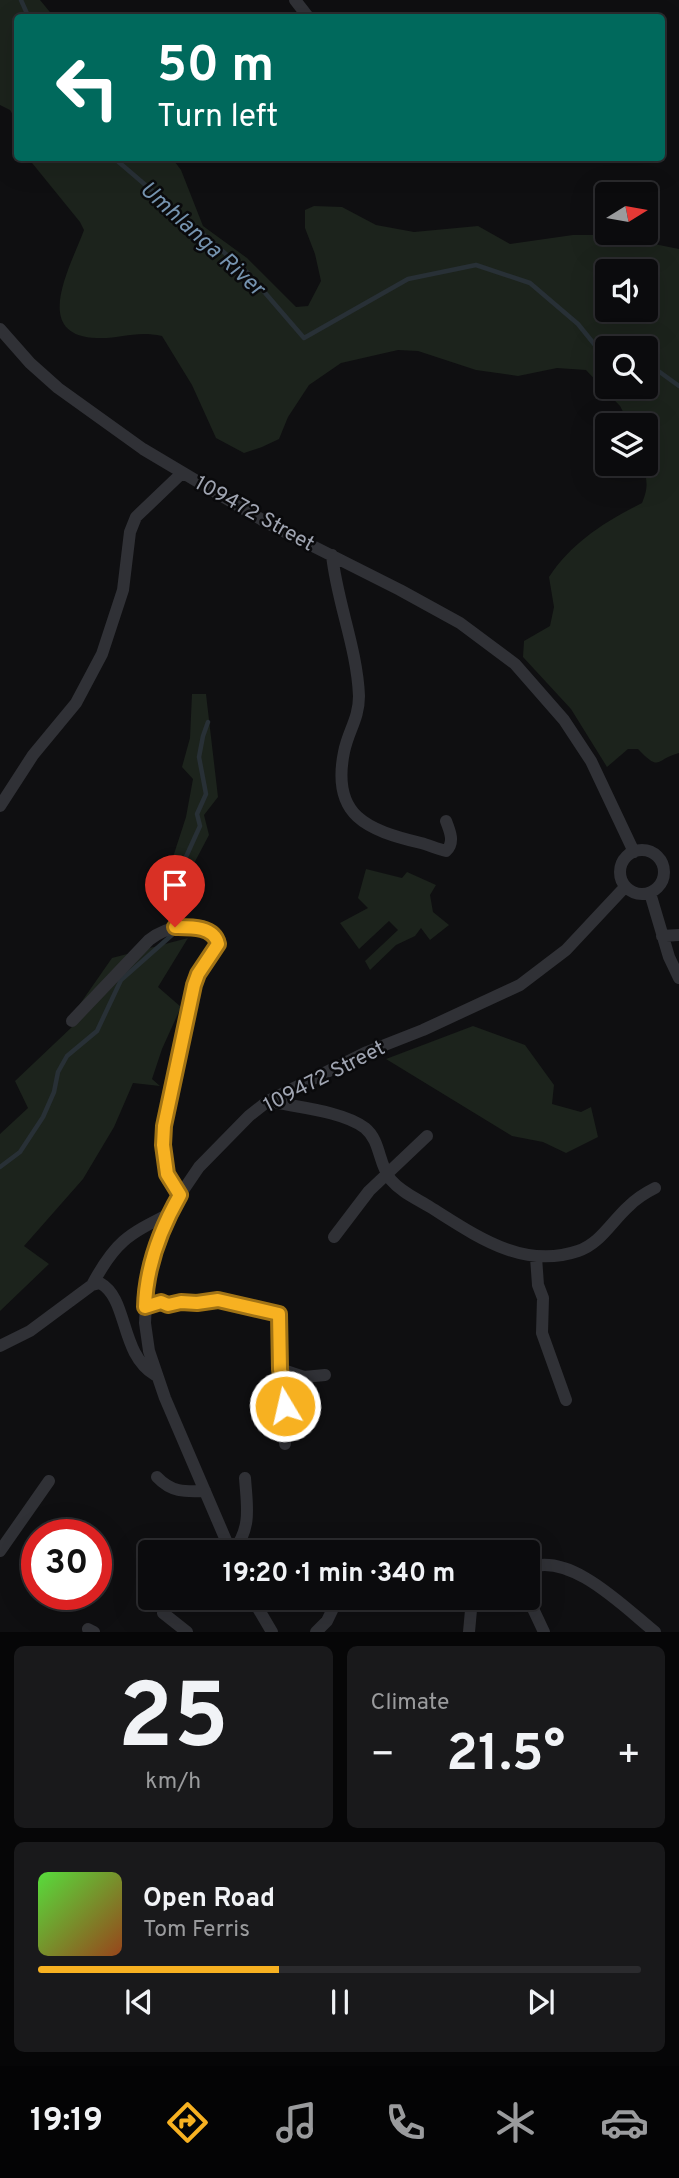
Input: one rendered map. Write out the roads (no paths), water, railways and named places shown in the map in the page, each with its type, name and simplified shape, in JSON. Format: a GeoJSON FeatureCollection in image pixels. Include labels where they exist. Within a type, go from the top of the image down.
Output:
{"type":"FeatureCollection","features":[{"type":"Feature","properties":{"kind":"street"},"geometry":{"type":"LineString","coordinates":[[295,0],[306,14]]}},
{"type":"Feature","properties":{"kind":"street","name":"109472 Street"},"geometry":{"type":"LineString","coordinates":[[0,329],[30,363],[58,388],[123,435],[269,524],[460,623],[515,664],[564,720],[592,761],[634,852]]}},
{"type":"Feature","properties":{"kind":"street"},"geometry":{"type":"LineString","coordinates":[[0,806],[33,755],[76,703],[102,654],[122,590],[133,523],[140,512],[182,472]]}},
{"type":"Feature","properties":{"kind":"street"},"geometry":{"type":"LineString","coordinates":[[332,555],[334,577],[359,696],[356,721],[346,744],[340,774],[344,797],[357,816],[379,832],[446,851],[452,838],[446,821]]}},
{"type":"Feature","properties":{"kind":"street"},"geometry":{"type":"LineString","coordinates":[[634,852],[652,853],[663,867],[660,885],[650,893],[638,894],[625,887],[621,877],[624,859],[634,852]]}},
{"type":"Feature","properties":{"kind":"street","name":"109472 Street"},"geometry":{"type":"LineString","coordinates":[[227,1540],[155,1375],[149,1351],[145,1307],[147,1283],[154,1251],[180,1195],[199,1167],[249,1116],[268,1101],[367,1052],[434,1025],[520,985],[566,950],[625,887]]}},
{"type":"Feature","properties":{"kind":"street"},"geometry":{"type":"LineString","coordinates":[[650,893],[662,936],[679,978]]}},
{"type":"Feature","properties":{"kind":"street"},"geometry":{"type":"LineString","coordinates":[[72,1021],[149,940],[162,930],[190,928],[215,935],[217,949],[198,974],[194,985],[164,1126],[163,1160],[167,1174],[180,1195]]}},
{"type":"Feature","properties":{"kind":"street"},"geometry":{"type":"LineString","coordinates":[[662,936],[679,935]]}},
{"type":"Feature","properties":{"kind":"street"},"geometry":{"type":"LineString","coordinates":[[268,1101],[338,1116],[366,1129],[377,1146],[387,1174],[402,1190],[487,1242],[505,1250],[536,1257],[565,1255],[587,1247],[640,1196],[655,1188]]}},
{"type":"Feature","properties":{"kind":"street"},"geometry":{"type":"LineString","coordinates":[[334,1237],[369,1191],[427,1136]]}},
{"type":"Feature","properties":{"kind":"street"},"geometry":{"type":"LineString","coordinates":[[0,1346],[30,1331],[92,1284],[110,1252],[136,1230],[169,1214]]}},
{"type":"Feature","properties":{"kind":"street"},"geometry":{"type":"LineString","coordinates":[[536,1257],[542,1298],[542,1333],[566,1400]]}},
{"type":"Feature","properties":{"kind":"street"},"geometry":{"type":"LineString","coordinates":[[92,1284],[100,1283],[108,1289],[138,1360],[155,1375]]}},
{"type":"Feature","properties":{"kind":"street"},"geometry":{"type":"LineString","coordinates":[[145,1307],[161,1302],[168,1305],[218,1300],[279,1314],[285,1444]]}},
{"type":"Feature","properties":{"kind":"street"},"geometry":{"type":"LineString","coordinates":[[280,1369],[304,1377],[325,1375]]}},
{"type":"Feature","properties":{"kind":"street"},"geometry":{"type":"LineString","coordinates":[[157,1477],[167,1488],[184,1492],[205,1491]]}},
{"type":"Feature","properties":{"kind":"street"},"geometry":{"type":"LineString","coordinates":[[241,1540],[246,1528],[245,1478]]}},
{"type":"Feature","properties":{"kind":"street"},"geometry":{"type":"LineString","coordinates":[[0,1552],[49,1481]]}},
{"type":"Feature","properties":{"kind":"street"},"geometry":{"type":"LineString","coordinates":[[540,1564],[545,1563],[573,1570],[655,1632]]}},
{"type":"Feature","properties":{"kind":"street"},"geometry":{"type":"LineString","coordinates":[[259,1610],[272,1632]]}},
{"type":"Feature","properties":{"kind":"street"},"geometry":{"type":"LineString","coordinates":[[316,1632],[327,1621],[332,1610]]}},
{"type":"Feature","properties":{"kind":"street"},"geometry":{"type":"LineString","coordinates":[[469,1632],[471,1610]]}},
{"type":"Feature","properties":{"kind":"street"},"geometry":{"type":"LineString","coordinates":[[534,1610],[544,1632]]}},
{"type":"Feature","properties":{"kind":"street"},"geometry":{"type":"LineString","coordinates":[[163,1613],[187,1632]]}},
{"type":"Feature","properties":{"kind":"waterway","name":"Umhlanga River"},"geometry":{"type":"LineString","coordinates":[[21,0],[27,14]]}},
{"type":"Feature","properties":{"kind":"waterway","name":"Umhlanga River"},"geometry":{"type":"LineString","coordinates":[[117,161],[248,273],[304,338],[408,279],[476,265],[530,283],[578,324],[595,345]]}},
{"type":"Feature","properties":{"kind":"waterway","name":"Umhlanga River"},"geometry":{"type":"LineString","coordinates":[[658,371],[679,386]]}},
{"type":"Feature","properties":{"kind":"waterway"},"geometry":{"type":"LineString","coordinates":[[183,916],[180,870],[200,826],[197,814],[206,794],[199,757],[208,722]]}},
{"type":"Feature","properties":{"kind":"waterway"},"geometry":{"type":"LineString","coordinates":[[0,1167],[20,1152],[43,1117],[54,1092],[58,1072],[67,1056],[97,1031],[121,980],[173,934]]}}]}
